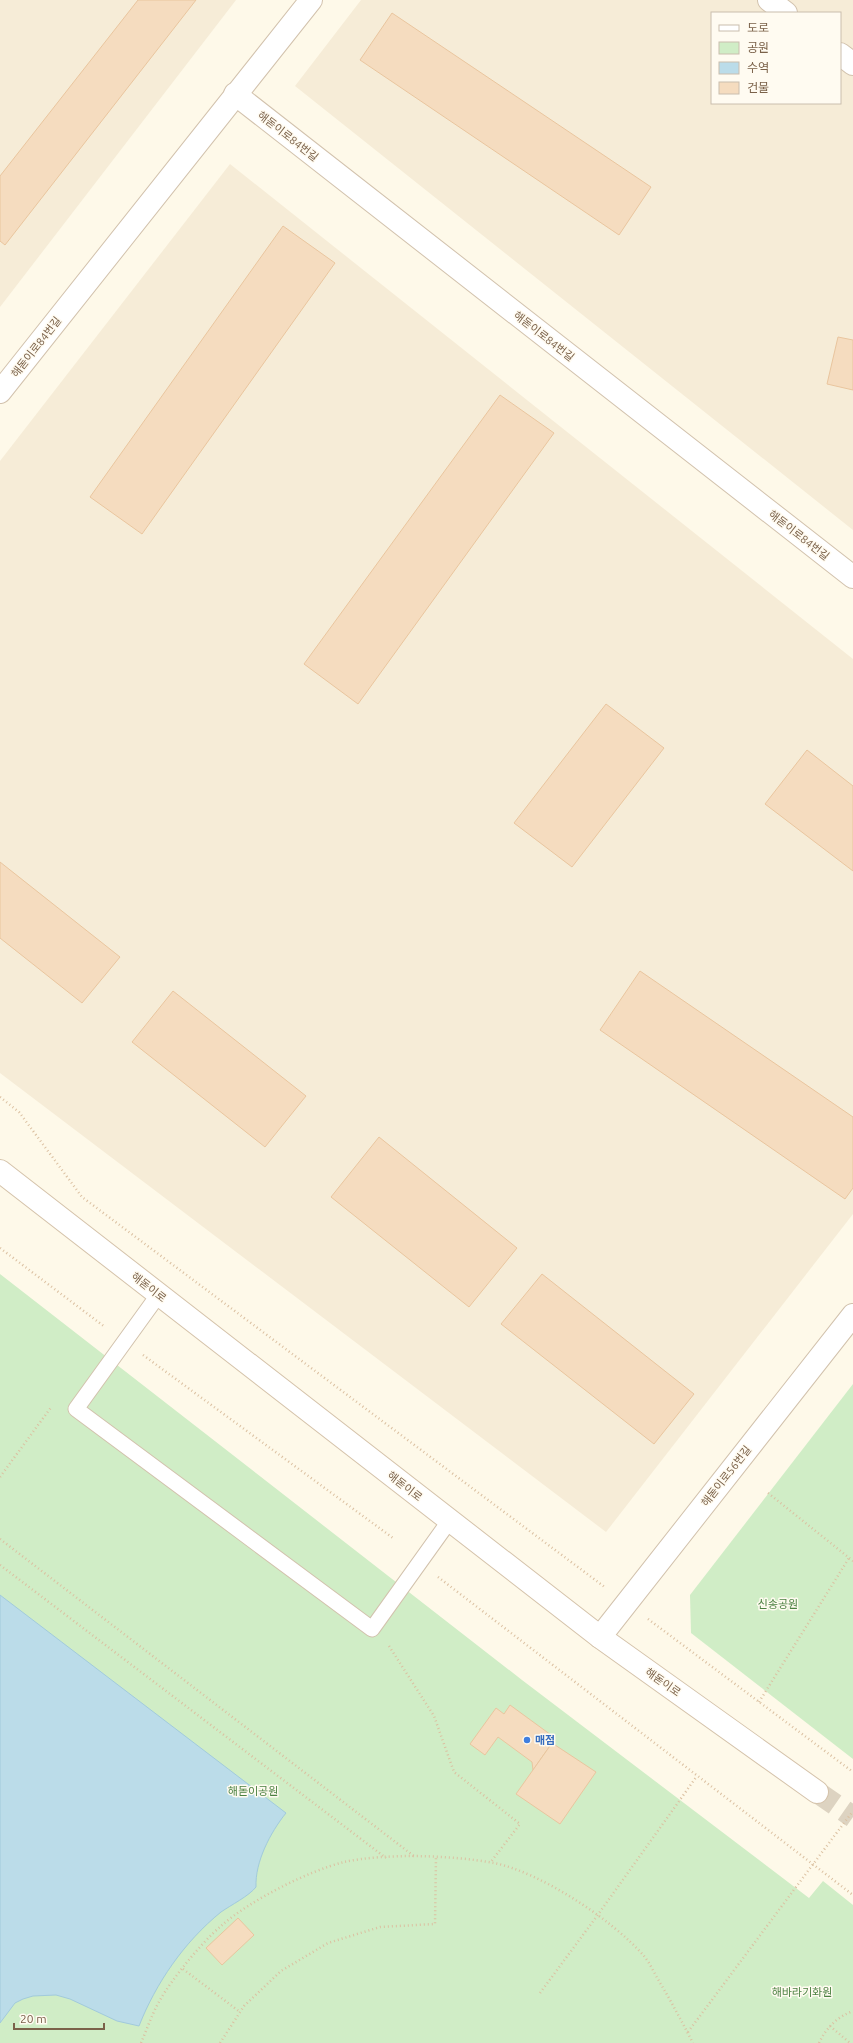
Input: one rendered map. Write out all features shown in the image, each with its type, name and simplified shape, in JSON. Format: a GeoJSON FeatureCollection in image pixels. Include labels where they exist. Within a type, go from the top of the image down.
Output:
{"type":"FeatureCollection","features":[{"type":"Feature","properties":{"kind":"street","name":"해돋이로84번길"},"geometry":{"type":"LineString","coordinates":[[0,392],[311,0]]}},
{"type":"Feature","properties":{"kind":"street"},"geometry":{"type":"LineString","coordinates":[[768,0],[785,12]]}},
{"type":"Feature","properties":{"kind":"street"},"geometry":{"type":"LineString","coordinates":[[841,55],[853,64]]}},
{"type":"Feature","properties":{"kind":"street","name":"해돋이로84번길"},"geometry":{"type":"LineString","coordinates":[[235,94],[853,577]]}},
{"type":"Feature","properties":{"kind":"street","name":"해돋이로"},"geometry":{"type":"LineString","coordinates":[[0,1171],[600,1637],[817,1792]]}},
{"type":"Feature","properties":{"kind":"street","name":"해돋이로56번길"},"geometry":{"type":"LineString","coordinates":[[600,1637],[853,1315]]}},
{"type":"Feature","properties":{"kind":"lane"},"geometry":{"type":"LineString","coordinates":[[159,1294],[76,1409],[372,1629],[450,1520]]}},
{"type":"Feature","properties":{"kind":"path"},"geometry":{"type":"LineString","coordinates":[[0,1097],[19,1112],[82,1198],[853,1772]]}},
{"type":"Feature","properties":{"kind":"path"},"geometry":{"type":"LineString","coordinates":[[0,1248],[393,1538]]}},
{"type":"Feature","properties":{"kind":"path"},"geometry":{"type":"LineString","coordinates":[[768,1493],[853,1562]]}},
{"type":"Feature","properties":{"kind":"path"},"geometry":{"type":"LineString","coordinates":[[0,1539],[415,1857]]}},
{"type":"Feature","properties":{"kind":"path"},"geometry":{"type":"LineString","coordinates":[[759,1702],[849,1558]]}},
{"type":"Feature","properties":{"kind":"path"},"geometry":{"type":"LineString","coordinates":[[0,1565],[386,1858]]}},
{"type":"Feature","properties":{"kind":"path"},"geometry":{"type":"LineString","coordinates":[[432,1582],[437,1576],[853,1895]]}},
{"type":"Feature","properties":{"kind":"path"},"geometry":{"type":"LineString","coordinates":[[386,1642],[434,1716],[454,1772],[520,1824],[490,1863]]}},
{"type":"Feature","properties":{"kind":"path"},"geometry":{"type":"LineString","coordinates":[[540,1993],[697,1776]]}},
{"type":"Feature","properties":{"kind":"path"},"geometry":{"type":"LineString","coordinates":[[688,2032],[853,1811]]}},
{"type":"Feature","properties":{"kind":"path"},"geometry":{"type":"LineString","coordinates":[[141,2043],[160,2000],[183,1969],[221,1926],[258,1900],[307,1874],[344,1862],[415,1857],[436,1857],[490,1863],[539,1879],[577,1901],[597,1916],[644,1957],[694,2043]]}},
{"type":"Feature","properties":{"kind":"path"},"geometry":{"type":"LineString","coordinates":[[220,2043],[240,2012],[281,1971],[328,1943],[380,1927],[435,1924],[436,1857]]}},
{"type":"Feature","properties":{"kind":"path"},"geometry":{"type":"LineString","coordinates":[[183,1969],[240,2012]]}},
{"type":"Feature","properties":{"kind":"path"},"geometry":{"type":"LineString","coordinates":[[819,2043],[830,2026],[838,2018],[853,2011]]}},
{"type":"Feature","properties":{"kind":"path"},"geometry":{"type":"LineString","coordinates":[[830,2026],[850,2043]]}},
{"type":"Feature","properties":{"kind":"shaded area"},"geometry":{"type":"Polygon","coordinates":[[[0,0],[236,0],[0,307],[0,0]]]}},
{"type":"Feature","properties":{"kind":"shaded area"},"geometry":{"type":"Polygon","coordinates":[[[361,0],[853,0],[853,530],[295,86],[361,0]]]}},
{"type":"Feature","properties":{"kind":"shaded area"},"geometry":{"type":"Polygon","coordinates":[[[230,164],[853,659],[853,1214],[606,1532],[0,1073],[0,461],[230,164]]]}},
{"type":"Feature","properties":{"kind":"green space","name":"해돋이공원"},"geometry":{"type":"Polygon","coordinates":[[[0,1274],[522,1680],[809,1898],[823,1881],[853,1905],[853,2043],[0,2043],[0,1274]]]}},
{"type":"Feature","properties":{"kind":"green space","name":"신송공원"},"geometry":{"type":"Polygon","coordinates":[[[853,1384],[853,1759],[691,1633],[690,1595],[853,1384]]]}},
{"type":"Feature","properties":{"kind":"water"},"geometry":{"type":"Polygon","coordinates":[[[0,1595],[286,1813],[274,1829],[265,1848],[258,1868],[256,1887],[221,1912],[195,1936],[183,1950],[172,1964],[154,1994],[139,2026],[117,2021],[70,1999],[56,1995],[33,1996],[15,2003],[0,2023],[0,1595]]]}},
{"type":"Feature","properties":{"kind":"building"},"geometry":{"type":"Polygon","coordinates":[[[138,0],[196,0],[5,245],[0,241],[0,176],[138,0]]]}},
{"type":"Feature","properties":{"kind":"building"},"geometry":{"type":"Polygon","coordinates":[[[392,13],[651,187],[619,235],[360,60],[392,13]]]}},
{"type":"Feature","properties":{"kind":"building"},"geometry":{"type":"Polygon","coordinates":[[[283,226],[335,263],[142,534],[90,497],[283,226]]]}},
{"type":"Feature","properties":{"kind":"building"},"geometry":{"type":"Polygon","coordinates":[[[838,337],[853,340],[853,390],[827,384],[838,337]]]}},
{"type":"Feature","properties":{"kind":"building"},"geometry":{"type":"Polygon","coordinates":[[[500,395],[554,433],[358,704],[304,664],[500,395]]]}},
{"type":"Feature","properties":{"kind":"building"},"geometry":{"type":"Polygon","coordinates":[[[606,704],[664,748],[572,867],[514,823],[606,704]]]}},
{"type":"Feature","properties":{"kind":"building"},"geometry":{"type":"Polygon","coordinates":[[[807,750],[853,786],[853,871],[765,804],[807,750]]]}},
{"type":"Feature","properties":{"kind":"building"},"geometry":{"type":"Polygon","coordinates":[[[0,862],[120,957],[82,1003],[0,938],[0,862]]]}},
{"type":"Feature","properties":{"kind":"building"},"geometry":{"type":"Polygon","coordinates":[[[640,971],[853,1117],[853,1188],[845,1199],[600,1030],[640,971]]]}},
{"type":"Feature","properties":{"kind":"building"},"geometry":{"type":"Polygon","coordinates":[[[173,991],[306,1096],[265,1147],[132,1042],[173,991]]]}},
{"type":"Feature","properties":{"kind":"building"},"geometry":{"type":"Polygon","coordinates":[[[379,1137],[517,1248],[469,1307],[331,1197],[379,1137]]]}},
{"type":"Feature","properties":{"kind":"building"},"geometry":{"type":"Polygon","coordinates":[[[542,1274],[694,1394],[654,1444],[501,1324],[542,1274]]]}},
{"type":"Feature","properties":{"kind":"building","name":"매점"},"geometry":{"type":"Polygon","coordinates":[[[510,1705],[551,1735],[552,1743],[533,1770],[532,1762],[498,1737],[485,1755],[470,1744],[496,1708],[504,1714],[510,1705]]]}},
{"type":"Feature","properties":{"kind":"building"},"geometry":{"type":"Polygon","coordinates":[[[552,1743],[596,1772],[560,1824],[516,1794],[552,1743]]]}},
{"type":"Feature","properties":{"kind":"building"},"geometry":{"type":"Polygon","coordinates":[[[238,1918],[254,1935],[222,1965],[206,1948],[238,1918]]]}},
{"type":"Feature","properties":{"kind":"tunnel"},"geometry":{"type":"LineString","coordinates":[[817,1792],[853,1817]]}},
{"type":"Feature","properties":{"kind":"place","name":"매점"},"geometry":{"type":"Point","coordinates":[527,1740]}},
{"type":"Feature","properties":{"kind":"park label","name":"해바라기화원"},"geometry":{"type":"Point","coordinates":[802,1992]}}]}
